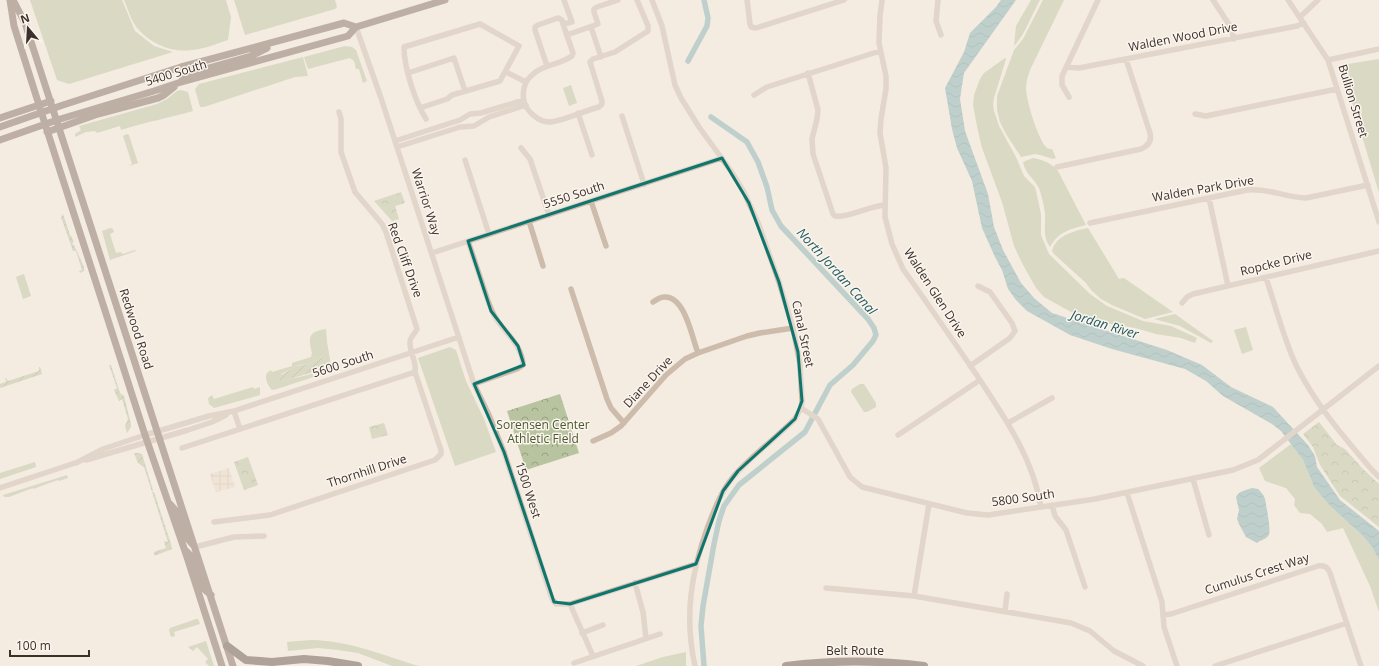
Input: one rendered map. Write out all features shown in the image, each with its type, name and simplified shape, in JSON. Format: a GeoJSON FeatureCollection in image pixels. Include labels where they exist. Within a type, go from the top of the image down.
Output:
{"type":"FeatureCollection","features":[{"type":"Feature","properties":{"kind":"highway"},"geometry":{"type":"LineString","coordinates":[[227,646],[246,660],[272,662],[304,659],[358,666]]}},
{"type":"Feature","properties":{"kind":"highway"},"geometry":{"type":"LineString","coordinates":[[262,666],[272,662]]}},
{"type":"Feature","properties":{"kind":"highway","name":"Belt Route"},"geometry":{"type":"LineString","coordinates":[[786,666],[878,662],[924,666]]}},
{"type":"Feature","properties":{"kind":"main road","name":"Redwood Road"},"geometry":{"type":"LineString","coordinates":[[10,0],[14,26],[44,124],[222,666]]}},
{"type":"Feature","properties":{"kind":"main road","name":"Redwood Road"},"geometry":{"type":"LineString","coordinates":[[13,0],[25,23],[51,101],[233,666]]}},
{"type":"Feature","properties":{"kind":"main road","name":"5400 South"},"geometry":{"type":"LineString","coordinates":[[0,140],[44,124],[178,83],[348,36],[356,27],[445,0]]}},
{"type":"Feature","properties":{"kind":"main road","name":"5400 South"},"geometry":{"type":"LineString","coordinates":[[0,127],[40,109],[53,108],[181,67],[344,23],[356,27]]}},
{"type":"Feature","properties":{"kind":"main road"},"geometry":{"type":"LineString","coordinates":[[47,132],[98,114],[158,98],[164,95],[191,73],[251,56],[281,41]]}},
{"type":"Feature","properties":{"kind":"main road"},"geometry":{"type":"LineString","coordinates":[[0,118],[40,109],[51,101]]}},
{"type":"Feature","properties":{"kind":"main road"},"geometry":{"type":"LineString","coordinates":[[168,501],[178,513],[187,538],[195,547]]}},
{"type":"Feature","properties":{"kind":"main road"},"geometry":{"type":"LineString","coordinates":[[184,549],[193,558],[203,588],[211,595]]}},
{"type":"Feature","properties":{"kind":"street"},"geometry":{"type":"LineString","coordinates":[[563,24],[572,22],[564,0]]}},
{"type":"Feature","properties":{"kind":"street"},"geometry":{"type":"LineString","coordinates":[[567,35],[598,24],[594,12],[596,8],[618,0]]}},
{"type":"Feature","properties":{"kind":"street"},"geometry":{"type":"LineString","coordinates":[[547,66],[535,27],[558,18],[561,19],[563,24],[573,53],[572,56],[532,74],[526,82],[524,90],[525,103],[533,115],[546,122],[551,122],[578,114],[602,104],[590,62],[601,56],[615,52],[648,31],[648,26],[637,0]]}},
{"type":"Feature","properties":{"kind":"street","name":"Canal Street"},"geometry":{"type":"LineString","coordinates":[[652,0],[662,26],[675,85],[681,98],[699,127],[722,158],[744,192],[779,282],[793,328],[798,352],[801,376],[801,408]]}},
{"type":"Feature","properties":{"kind":"street"},"geometry":{"type":"LineString","coordinates":[[747,0],[751,27],[756,28],[844,0]]}},
{"type":"Feature","properties":{"kind":"street","name":"Walden Glen Drive"},"geometry":{"type":"LineString","coordinates":[[882,0],[879,26],[880,51],[886,83],[886,95],[880,125],[886,168],[885,205],[888,231],[894,250],[900,262],[1008,423],[1026,458],[1039,495],[1041,507]]}},
{"type":"Feature","properties":{"kind":"street"},"geometry":{"type":"LineString","coordinates":[[938,0],[936,21],[940,35]]}},
{"type":"Feature","properties":{"kind":"street"},"geometry":{"type":"LineString","coordinates":[[1069,97],[1062,85],[1062,76],[1098,0]]}},
{"type":"Feature","properties":{"kind":"street"},"geometry":{"type":"LineString","coordinates":[[1213,0],[1230,26],[1234,39]]}},
{"type":"Feature","properties":{"kind":"street"},"geometry":{"type":"LineString","coordinates":[[1288,0],[1328,60]]}},
{"type":"Feature","properties":{"kind":"street"},"geometry":{"type":"LineString","coordinates":[[1300,17],[1318,0]]}},
{"type":"Feature","properties":{"kind":"street","name":"Walden Wood Drive"},"geometry":{"type":"LineString","coordinates":[[1066,67],[1079,68],[1234,39],[1297,26],[1304,23]]}},
{"type":"Feature","properties":{"kind":"street"},"geometry":{"type":"LineString","coordinates":[[420,108],[447,99],[452,95],[500,82],[519,46],[480,24],[404,47],[404,59],[408,73],[420,108],[426,118]]}},
{"type":"Feature","properties":{"kind":"street","name":"Warrior Way"},"geometry":{"type":"LineString","coordinates":[[356,27],[396,144],[474,384]]}},
{"type":"Feature","properties":{"kind":"street"},"geometry":{"type":"LineString","coordinates":[[591,27],[601,56]]}},
{"type":"Feature","properties":{"kind":"street","name":"Bullion Street"},"geometry":{"type":"LineString","coordinates":[[1379,49],[1328,60],[1379,222]]}},
{"type":"Feature","properties":{"kind":"street"},"geometry":{"type":"LineString","coordinates":[[754,95],[767,86],[880,51]]}},
{"type":"Feature","properties":{"kind":"street"},"geometry":{"type":"LineString","coordinates":[[408,73],[454,58],[465,91]]}},
{"type":"Feature","properties":{"kind":"street"},"geometry":{"type":"LineString","coordinates":[[1057,166],[1141,149],[1146,147],[1150,142],[1150,133],[1126,59]]}},
{"type":"Feature","properties":{"kind":"street"},"geometry":{"type":"LineString","coordinates":[[506,72],[526,82]]}},
{"type":"Feature","properties":{"kind":"street"},"geometry":{"type":"LineString","coordinates":[[808,73],[818,110],[818,119],[812,139],[812,149],[834,214],[841,216],[874,206],[885,205]]}},
{"type":"Feature","properties":{"kind":"street"},"geometry":{"type":"LineString","coordinates":[[1195,114],[1206,116],[1337,89]]}},
{"type":"Feature","properties":{"kind":"street"},"geometry":{"type":"LineString","coordinates":[[396,144],[460,120],[470,114],[525,103]]}},
{"type":"Feature","properties":{"kind":"street"},"geometry":{"type":"LineString","coordinates":[[396,144],[460,127],[474,126],[483,120],[525,103]]}},
{"type":"Feature","properties":{"kind":"street","name":"Red Cliff Drive"},"geometry":{"type":"LineString","coordinates":[[339,112],[341,119],[341,152],[355,192],[383,227],[417,329],[410,341],[412,352]]}},
{"type":"Feature","properties":{"kind":"street"},"geometry":{"type":"LineString","coordinates":[[578,114],[592,155]]}},
{"type":"Feature","properties":{"kind":"street"},"geometry":{"type":"LineString","coordinates":[[622,116],[644,184]]}},
{"type":"Feature","properties":{"kind":"street"},"geometry":{"type":"LineString","coordinates":[[521,148],[530,159],[549,215]]}},
{"type":"Feature","properties":{"kind":"street","name":"5550 South"},"geometry":{"type":"LineString","coordinates":[[432,253],[722,158]]}},
{"type":"Feature","properties":{"kind":"street"},"geometry":{"type":"LineString","coordinates":[[465,160],[489,234]]}},
{"type":"Feature","properties":{"kind":"street","name":"Walden Park Drive"},"geometry":{"type":"LineString","coordinates":[[1090,223],[1257,189],[1306,198],[1368,185]]}},
{"type":"Feature","properties":{"kind":"street"},"geometry":{"type":"LineString","coordinates":[[1209,198],[1228,286]]}},
{"type":"Feature","properties":{"kind":"street"},"geometry":{"type":"LineString","coordinates":[[591,201],[606,246]]}},
{"type":"Feature","properties":{"kind":"street"},"geometry":{"type":"LineString","coordinates":[[529,221],[543,266]]}},
{"type":"Feature","properties":{"kind":"street"},"geometry":{"type":"LineString","coordinates":[[468,241],[491,311],[498,323],[515,342],[520,350],[523,362],[523,365],[517,369],[474,384]]}},
{"type":"Feature","properties":{"kind":"street","name":"Ropcke Drive"},"geometry":{"type":"LineString","coordinates":[[1182,303],[1187,297],[1193,294],[1379,251]]}},
{"type":"Feature","properties":{"kind":"street"},"geometry":{"type":"LineString","coordinates":[[1266,278],[1297,366],[1324,410],[1379,477]]}},
{"type":"Feature","properties":{"kind":"street"},"geometry":{"type":"LineString","coordinates":[[970,366],[1010,338],[1015,331],[1013,324],[990,292],[978,286]]}},
{"type":"Feature","properties":{"kind":"street"},"geometry":{"type":"LineString","coordinates":[[570,289],[607,399],[614,411],[624,423]]}},
{"type":"Feature","properties":{"kind":"street"},"geometry":{"type":"LineString","coordinates":[[653,302],[666,297],[672,298],[678,302],[684,312],[698,352]]}},
{"type":"Feature","properties":{"kind":"street","name":"Diane Drive"},"geometry":{"type":"LineString","coordinates":[[593,441],[611,433],[624,423],[674,367],[685,359],[698,352],[753,334],[793,328]]}},
{"type":"Feature","properties":{"kind":"street","name":"5600 South"},"geometry":{"type":"LineString","coordinates":[[0,488],[76,463],[103,449],[158,435],[209,416],[234,411],[459,337]]}},
{"type":"Feature","properties":{"kind":"street","name":"Thornhill Drive"},"geometry":{"type":"LineString","coordinates":[[214,522],[270,515],[438,459],[441,454],[441,450],[415,372],[416,367],[412,352]]}},
{"type":"Feature","properties":{"kind":"street"},"geometry":{"type":"LineString","coordinates":[[1324,410],[1379,366]]}},
{"type":"Feature","properties":{"kind":"street"},"geometry":{"type":"LineString","coordinates":[[182,448],[415,372]]}},
{"type":"Feature","properties":{"kind":"street"},"geometry":{"type":"LineString","coordinates":[[898,435],[980,380]]}},
{"type":"Feature","properties":{"kind":"street","name":"1500 West"},"geometry":{"type":"LineString","coordinates":[[474,384],[496,431],[552,599],[556,604],[570,604]]}},
{"type":"Feature","properties":{"kind":"street"},"geometry":{"type":"LineString","coordinates":[[1008,423],[1052,398]]}},
{"type":"Feature","properties":{"kind":"street"},"geometry":{"type":"LineString","coordinates":[[694,666],[689,620],[696,564],[715,507],[728,484],[745,465],[792,422],[801,408]]}},
{"type":"Feature","properties":{"kind":"street","name":"5800 South"},"geometry":{"type":"LineString","coordinates":[[801,408],[818,419],[850,477],[857,484],[868,489],[967,513],[988,514],[1127,493],[1234,470],[1258,460],[1324,410]]}},
{"type":"Feature","properties":{"kind":"street"},"geometry":{"type":"LineString","coordinates":[[234,411],[240,429]]}},
{"type":"Feature","properties":{"kind":"street"},"geometry":{"type":"LineString","coordinates":[[1193,479],[1209,535]]}},
{"type":"Feature","properties":{"kind":"street"},"geometry":{"type":"LineString","coordinates":[[1127,493],[1161,598],[1165,631],[1177,666]]}},
{"type":"Feature","properties":{"kind":"street"},"geometry":{"type":"LineString","coordinates":[[914,596],[929,504]]}},
{"type":"Feature","properties":{"kind":"street"},"geometry":{"type":"LineString","coordinates":[[1052,505],[1055,516],[1066,530],[1085,587]]}},
{"type":"Feature","properties":{"kind":"street"},"geometry":{"type":"LineString","coordinates":[[195,547],[234,537],[264,536]]}},
{"type":"Feature","properties":{"kind":"street"},"geometry":{"type":"LineString","coordinates":[[593,656],[570,604],[696,564]]}},
{"type":"Feature","properties":{"kind":"street","name":"Cumulus Crest Way"},"geometry":{"type":"LineString","coordinates":[[1163,615],[1171,614],[1322,566],[1328,568],[1330,571],[1361,666]]}},
{"type":"Feature","properties":{"kind":"street"},"geometry":{"type":"LineString","coordinates":[[635,583],[643,612],[646,638]]}},
{"type":"Feature","properties":{"kind":"street"},"geometry":{"type":"LineString","coordinates":[[826,588],[914,596],[1054,619],[1078,625],[1095,634],[1114,651],[1143,666]]}},
{"type":"Feature","properties":{"kind":"street"},"geometry":{"type":"LineString","coordinates":[[1005,611],[1007,594]]}},
{"type":"Feature","properties":{"kind":"street"},"geometry":{"type":"LineString","coordinates":[[1215,666],[1347,623]]}},
{"type":"Feature","properties":{"kind":"street"},"geometry":{"type":"LineString","coordinates":[[582,633],[603,626]]}},
{"type":"Feature","properties":{"kind":"street"},"geometry":{"type":"LineString","coordinates":[[574,662],[660,634]]}},
{"type":"Feature","properties":{"kind":"highlighted area"},"geometry":{"type":"Polygon","coordinates":[[[722,158],[749,203],[779,282],[798,352],[802,401],[795,419],[738,471],[723,491],[696,564],[570,604],[554,602],[504,452],[474,384],[524,365],[518,346],[491,311],[468,241],[722,158]]]}},
{"type":"Feature","properties":{"kind":"green space"},"geometry":{"type":"Polygon","coordinates":[[[30,0],[122,0],[135,31],[154,46],[173,52],[69,84],[57,80],[30,0]]]}},
{"type":"Feature","properties":{"kind":"green space"},"geometry":{"type":"Polygon","coordinates":[[[124,0],[226,0],[231,17],[228,40],[192,50],[184,51],[169,49],[155,43],[137,28],[131,18],[124,0]]]}},
{"type":"Feature","properties":{"kind":"green space"},"geometry":{"type":"Polygon","coordinates":[[[234,0],[335,0],[337,7],[335,9],[245,35],[234,0]]]}},
{"type":"Feature","properties":{"kind":"green space"},"geometry":{"type":"Polygon","coordinates":[[[1031,0],[1040,0],[1025,30],[1014,46],[1016,26],[1031,0]]]}},
{"type":"Feature","properties":{"kind":"green space"},"geometry":{"type":"Polygon","coordinates":[[[1043,0],[1064,0],[1030,70],[1026,88],[1028,101],[1036,128],[1046,147],[1052,149],[1056,158],[1053,159],[1035,154],[1021,157],[1006,134],[1000,122],[997,110],[997,96],[1014,50],[1023,39],[1043,0]]]}},
{"type":"Feature","properties":{"kind":"green space"},"geometry":{"type":"Polygon","coordinates":[[[345,46],[352,47],[356,50],[367,81],[363,83],[359,69],[356,69],[354,61],[350,58],[308,69],[304,57],[345,46]]]}},
{"type":"Feature","properties":{"kind":"green space"},"geometry":{"type":"Polygon","coordinates":[[[303,57],[308,76],[295,77],[204,107],[200,107],[195,89],[199,84],[303,57]]]}},
{"type":"Feature","properties":{"kind":"green space"},"geometry":{"type":"Polygon","coordinates":[[[1005,58],[1006,59],[994,98],[994,111],[999,126],[1016,157],[1024,176],[1035,187],[1041,214],[1041,235],[1049,254],[1090,294],[1107,306],[1143,321],[1171,326],[1197,338],[1195,343],[1181,338],[1080,317],[1044,297],[1036,288],[1014,246],[1002,202],[982,148],[973,105],[974,95],[984,73],[1005,58]]]}},
{"type":"Feature","properties":{"kind":"green space"},"geometry":{"type":"Polygon","coordinates":[[[1379,59],[1379,193],[1342,69],[1348,64],[1379,59]]]}},
{"type":"Feature","properties":{"kind":"green space"},"geometry":{"type":"Polygon","coordinates":[[[571,85],[577,103],[569,106],[563,88],[571,85]]]}},
{"type":"Feature","properties":{"kind":"green space"},"geometry":{"type":"Polygon","coordinates":[[[181,90],[188,92],[193,111],[121,130],[120,126],[97,133],[95,131],[86,132],[75,137],[75,134],[81,130],[79,126],[157,104],[181,90]]]}},
{"type":"Feature","properties":{"kind":"green space"},"geometry":{"type":"Polygon","coordinates":[[[127,134],[129,135],[138,163],[129,166],[132,164],[123,136],[127,134]]]}},
{"type":"Feature","properties":{"kind":"green space"},"geometry":{"type":"Polygon","coordinates":[[[1033,158],[1047,162],[1058,171],[1086,225],[1065,232],[1053,242],[1050,247],[1045,235],[1045,213],[1040,191],[1024,167],[1023,162],[1033,158]]]}},
{"type":"Feature","properties":{"kind":"green space"},"geometry":{"type":"Polygon","coordinates":[[[401,192],[405,203],[395,206],[399,219],[392,221],[374,201],[401,192]]]}},
{"type":"Feature","properties":{"kind":"green space"},"geometry":{"type":"Polygon","coordinates":[[[63,214],[74,242],[72,243],[74,245],[84,267],[84,271],[80,273],[79,271],[82,270],[76,251],[73,251],[61,217],[63,214]]]}},
{"type":"Feature","properties":{"kind":"green space"},"geometry":{"type":"Polygon","coordinates":[[[110,228],[113,229],[114,232],[110,234],[116,253],[120,252],[123,254],[136,251],[110,260],[102,231],[110,228]]]}},
{"type":"Feature","properties":{"kind":"green space"},"geometry":{"type":"Polygon","coordinates":[[[1088,228],[1119,279],[1124,278],[1173,312],[1145,319],[1112,305],[1101,299],[1054,254],[1052,251],[1054,246],[1061,237],[1072,232],[1088,228]]]}},
{"type":"Feature","properties":{"kind":"green space"},"geometry":{"type":"Polygon","coordinates":[[[24,274],[31,296],[23,299],[16,277],[24,274]]]}},
{"type":"Feature","properties":{"kind":"green space"},"geometry":{"type":"Polygon","coordinates":[[[1175,314],[1213,341],[1211,343],[1180,326],[1154,319],[1175,314]]]}},
{"type":"Feature","properties":{"kind":"green space"},"geometry":{"type":"Polygon","coordinates":[[[1246,327],[1253,350],[1242,354],[1234,330],[1246,327]]]}},
{"type":"Feature","properties":{"kind":"green space"},"geometry":{"type":"Polygon","coordinates":[[[326,329],[332,371],[272,390],[267,382],[267,373],[271,370],[272,372],[292,366],[292,363],[311,357],[311,336],[320,330],[326,329]],[[321,357],[309,364],[298,365],[281,374],[282,381],[320,370],[323,368],[324,364],[321,357]]]}},
{"type":"Feature","properties":{"kind":"green space"},"geometry":{"type":"Polygon","coordinates":[[[450,347],[456,350],[466,381],[484,419],[496,452],[455,466],[418,358],[450,347]]]}},
{"type":"Feature","properties":{"kind":"green space"},"geometry":{"type":"Polygon","coordinates":[[[319,357],[325,362],[320,370],[283,381],[279,379],[278,377],[296,366],[309,364],[319,357]]]}},
{"type":"Feature","properties":{"kind":"green space"},"geometry":{"type":"Polygon","coordinates":[[[109,365],[111,365],[120,393],[124,396],[131,424],[131,427],[127,433],[125,426],[128,419],[122,399],[119,401],[114,390],[117,388],[109,365]]]}},
{"type":"Feature","properties":{"kind":"green space"},"geometry":{"type":"Polygon","coordinates":[[[39,367],[42,374],[0,388],[0,384],[6,382],[5,377],[8,381],[39,371],[39,367]]]}},
{"type":"Feature","properties":{"kind":"green space"},"geometry":{"type":"Polygon","coordinates":[[[860,384],[864,384],[876,403],[876,407],[867,412],[864,412],[851,392],[852,389],[860,384]]]}},
{"type":"Feature","properties":{"kind":"green space"},"geometry":{"type":"Polygon","coordinates":[[[253,387],[254,389],[260,387],[260,395],[214,408],[209,404],[208,398],[212,395],[214,399],[253,387]]]}},
{"type":"Feature","properties":{"kind":"green space","name":"Sorensen Center Athletic Field"},"geometry":{"type":"Polygon","coordinates":[[[560,394],[579,453],[526,470],[507,411],[560,394]]]}},
{"type":"Feature","properties":{"kind":"green space"},"geometry":{"type":"Polygon","coordinates":[[[1319,422],[1337,445],[1345,449],[1379,484],[1379,527],[1340,496],[1320,465],[1313,447],[1303,434],[1319,422]]]}},
{"type":"Feature","properties":{"kind":"green space"},"geometry":{"type":"Polygon","coordinates":[[[384,423],[388,435],[372,439],[369,427],[384,423]]]}},
{"type":"Feature","properties":{"kind":"green space"},"geometry":{"type":"Polygon","coordinates":[[[1291,444],[1303,460],[1314,487],[1330,506],[1362,535],[1372,547],[1379,560],[1379,612],[1370,586],[1343,528],[1327,532],[1322,524],[1310,514],[1300,513],[1294,505],[1295,499],[1286,488],[1265,481],[1259,468],[1291,444]]]}},
{"type":"Feature","properties":{"kind":"green space"},"geometry":{"type":"Polygon","coordinates":[[[134,453],[142,454],[153,490],[152,492],[144,467],[138,463],[134,453]]]}},
{"type":"Feature","properties":{"kind":"green space"},"geometry":{"type":"Polygon","coordinates":[[[248,457],[258,485],[244,490],[234,462],[248,457]]]}},
{"type":"Feature","properties":{"kind":"green space"},"geometry":{"type":"Polygon","coordinates":[[[35,462],[36,467],[0,479],[0,473],[35,462]]]}},
{"type":"Feature","properties":{"kind":"green space"},"geometry":{"type":"Polygon","coordinates":[[[67,475],[68,478],[33,488],[9,497],[4,497],[3,495],[67,475]]]}},
{"type":"Feature","properties":{"kind":"green space"},"geometry":{"type":"Polygon","coordinates":[[[152,492],[154,492],[172,549],[157,555],[154,555],[154,552],[166,548],[164,541],[168,542],[152,492]]]}},
{"type":"Feature","properties":{"kind":"green space"},"geometry":{"type":"Polygon","coordinates":[[[198,619],[200,624],[174,632],[175,636],[171,637],[169,630],[170,628],[198,619]]]}},
{"type":"Feature","properties":{"kind":"green space"},"geometry":{"type":"Polygon","coordinates":[[[311,640],[340,643],[366,649],[419,666],[392,666],[358,653],[338,650],[318,648],[288,651],[287,642],[311,640]]]}},
{"type":"Feature","properties":{"kind":"green space"},"geometry":{"type":"Polygon","coordinates":[[[206,641],[214,666],[209,666],[205,662],[208,659],[197,647],[193,651],[188,647],[206,641]]]}},
{"type":"Feature","properties":{"kind":"green space"},"geometry":{"type":"Polygon","coordinates":[[[686,652],[686,666],[636,666],[663,657],[686,652]]]}},
{"type":"Feature","properties":{"kind":"shaded area"},"geometry":{"type":"Polygon","coordinates":[[[229,468],[235,487],[217,492],[215,491],[210,474],[229,468]]]}},
{"type":"Feature","properties":{"kind":"water"},"geometry":{"type":"Polygon","coordinates":[[[1001,0],[1016,0],[964,73],[960,99],[965,131],[988,194],[994,227],[1003,250],[1021,283],[1034,298],[1052,313],[1167,350],[1202,365],[1231,387],[1273,407],[1308,445],[1315,456],[1317,467],[1340,500],[1379,531],[1379,560],[1372,547],[1362,535],[1330,506],[1314,487],[1303,460],[1281,431],[1272,424],[1223,396],[1206,381],[1185,369],[1112,349],[1070,335],[1027,311],[1008,289],[1002,270],[982,228],[972,181],[957,148],[945,88],[964,52],[970,33],[1001,0]]]}},
{"type":"Feature","properties":{"kind":"water"},"geometry":{"type":"Polygon","coordinates":[[[1252,488],[1258,489],[1265,498],[1269,528],[1268,536],[1257,543],[1246,537],[1237,519],[1239,510],[1236,497],[1241,492],[1252,488]]]}},
{"type":"Feature","properties":{"kind":"waterway","name":"North Jordan Canal"},"geometry":{"type":"LineString","coordinates":[[688,61],[707,26],[708,18],[704,0]]}},
{"type":"Feature","properties":{"kind":"waterway","name":"North Jordan Canal"},"geometry":{"type":"LineString","coordinates":[[704,666],[701,626],[703,606],[714,544],[724,506],[739,485],[805,432],[830,385],[853,365],[873,341],[876,335],[874,328],[868,319],[781,226],[772,210],[767,187],[758,162],[747,142],[711,117]]}},
{"type":"Feature","properties":{"kind":"water label","name":"Jordan River"},"geometry":{"type":"Point","coordinates":[1105,324]}}]}
